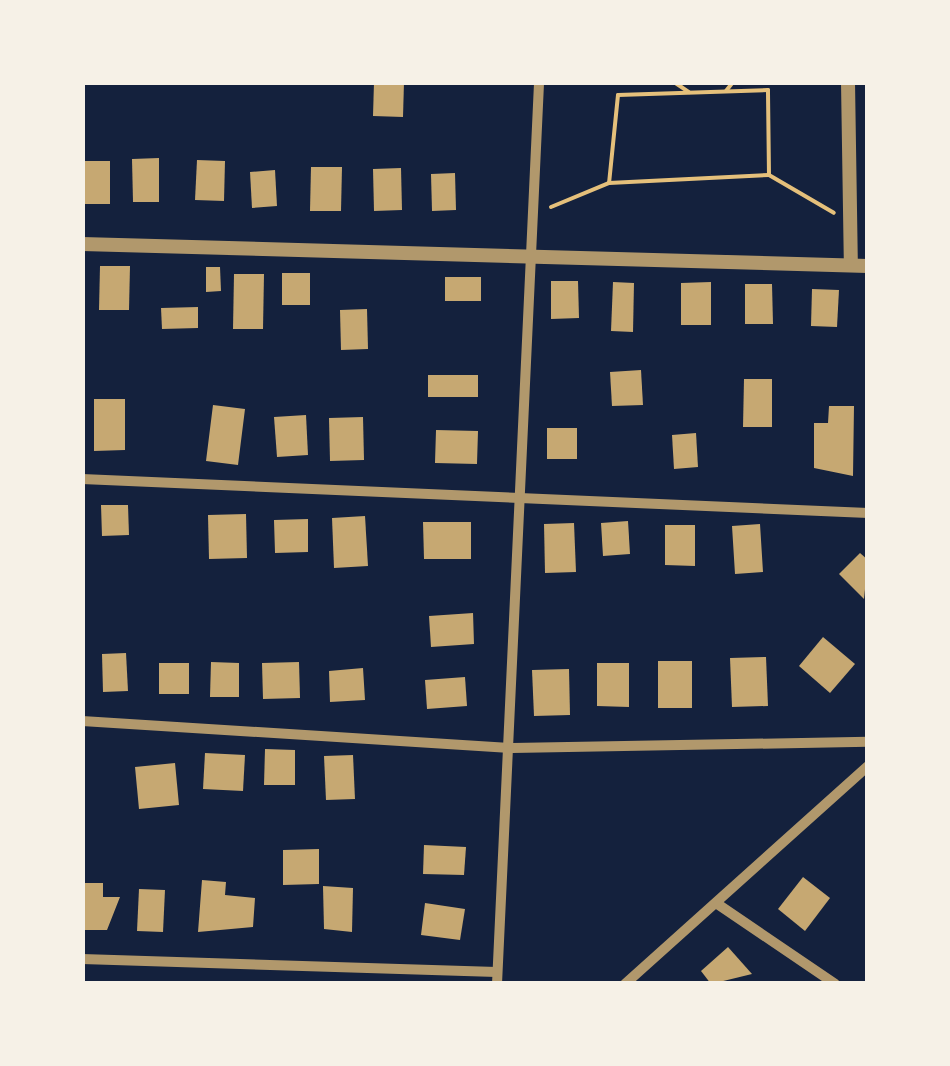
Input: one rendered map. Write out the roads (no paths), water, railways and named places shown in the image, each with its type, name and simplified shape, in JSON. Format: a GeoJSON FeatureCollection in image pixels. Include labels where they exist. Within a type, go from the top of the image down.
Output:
{"type":"FeatureCollection","features":[{"type":"Feature","properties":{"kind":"street"},"geometry":{"type":"LineString","coordinates":[[82,959],[497,978],[526,502],[528,263],[537,212],[539,82]]}},
{"type":"Feature","properties":{"kind":"street"},"geometry":{"type":"LineString","coordinates":[[82,244],[528,263],[860,266],[850,223],[848,82]]}},
{"type":"Feature","properties":{"kind":"street"},"geometry":{"type":"LineString","coordinates":[[82,479],[526,502],[868,512]]}},
{"type":"Feature","properties":{"kind":"street"},"geometry":{"type":"LineString","coordinates":[[82,721],[512,748],[868,742]]}},
{"type":"Feature","properties":{"kind":"street"},"geometry":{"type":"LineString","coordinates":[[625,984],[868,766]]}},
{"type":"Feature","properties":{"kind":"street"},"geometry":{"type":"LineString","coordinates":[[716,903],[836,984]]}}]}
